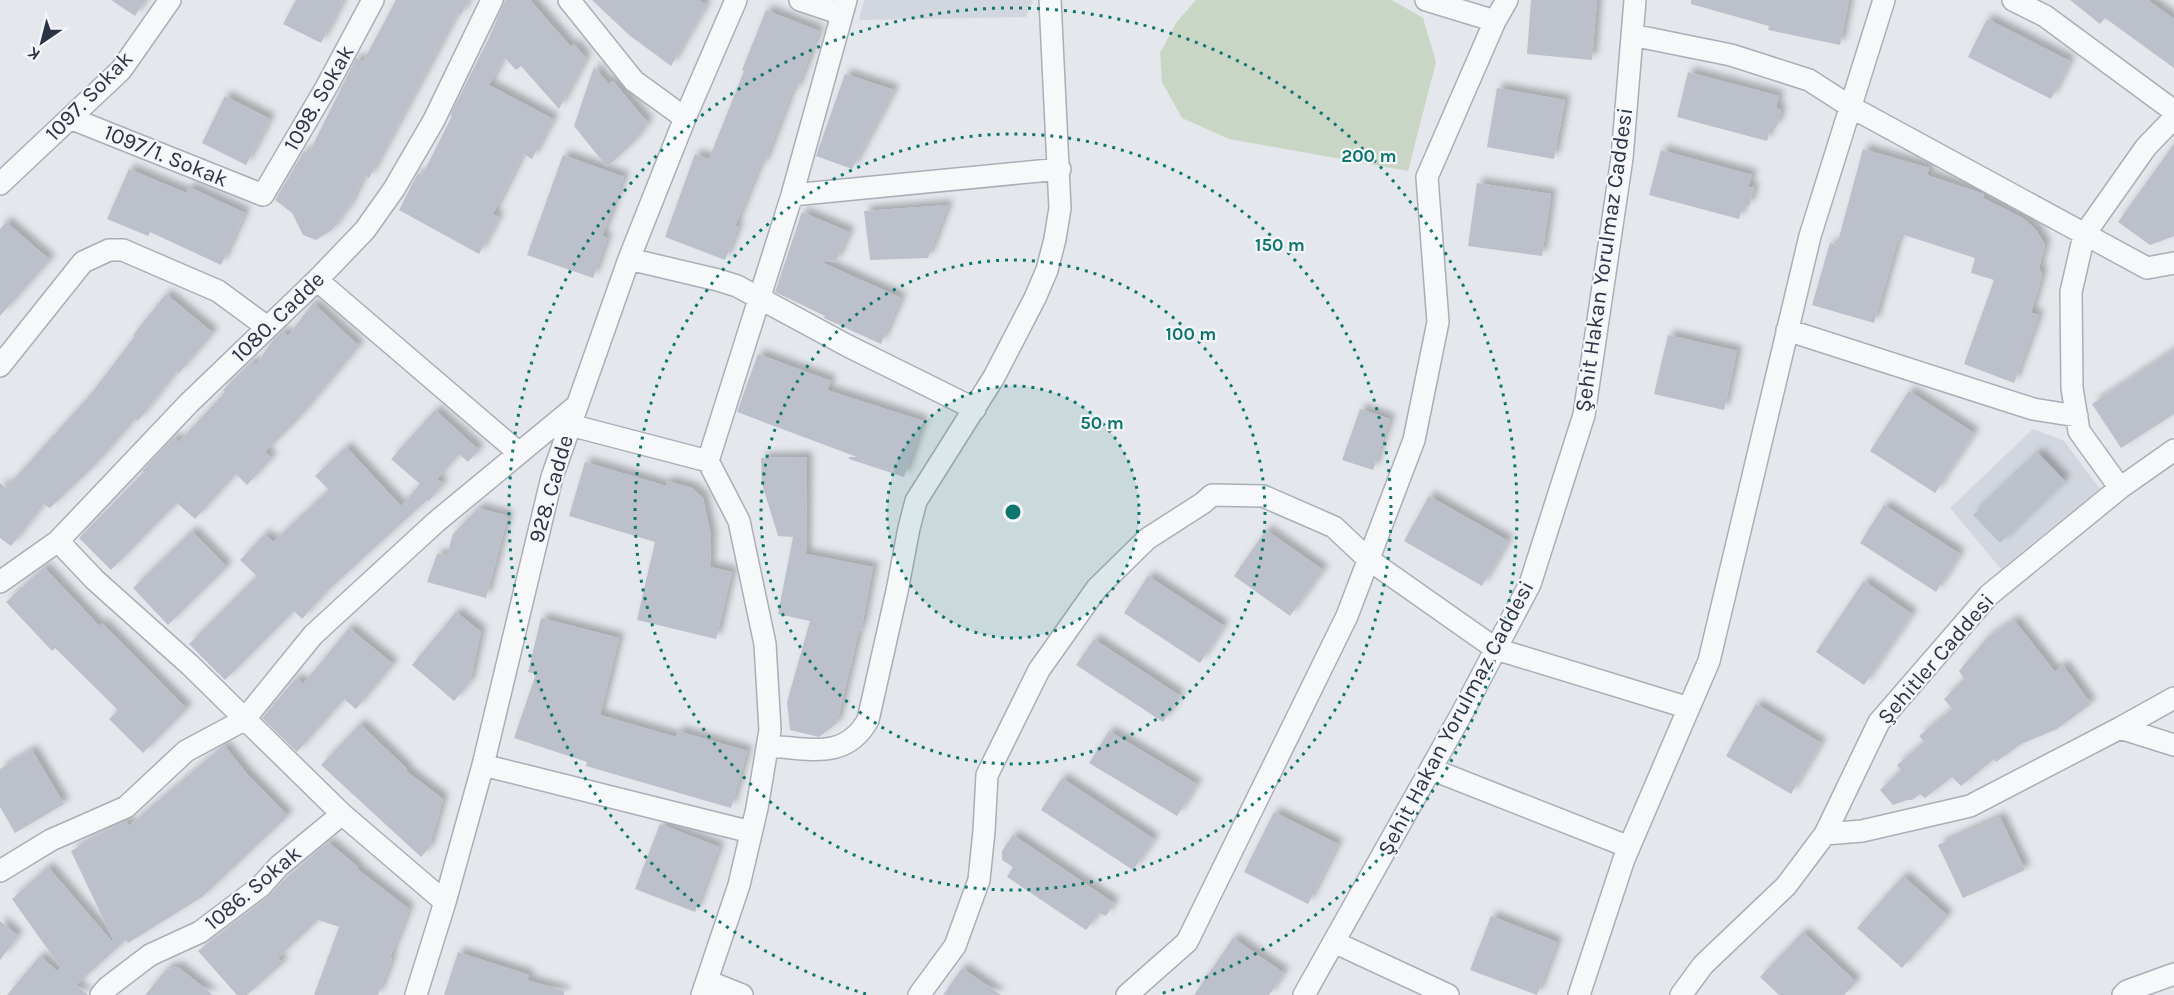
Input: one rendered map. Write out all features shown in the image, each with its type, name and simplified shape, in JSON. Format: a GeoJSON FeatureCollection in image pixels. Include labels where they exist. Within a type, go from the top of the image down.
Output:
{"type":"FeatureCollection","features":[{"type":"Feature","properties":{"kind":"street","name":"1097. Sokak"},"geometry":{"type":"LineString","coordinates":[[0,184],[121,70],[170,0]]}},
{"type":"Feature","properties":{"kind":"street","name":"1098. Sokak"},"geometry":{"type":"LineString","coordinates":[[263,195],[327,86],[373,0]]}},
{"type":"Feature","properties":{"kind":"street","name":"1080. Cadde"},"geometry":{"type":"LineString","coordinates":[[0,582],[58,541],[144,449],[365,230],[394,189],[434,120],[492,0]]}},
{"type":"Feature","properties":{"kind":"street"},"geometry":{"type":"LineString","coordinates":[[569,0],[634,81],[685,118]]}},
{"type":"Feature","properties":{"kind":"street","name":"928. Cadde"},"geometry":{"type":"LineString","coordinates":[[416,995],[445,902],[483,765],[549,488],[629,259],[685,118],[736,0]]}},
{"type":"Feature","properties":{"kind":"street"},"geometry":{"type":"LineString","coordinates":[[708,461],[792,195],[844,7],[800,0]]}},
{"type":"Feature","properties":{"kind":"street"},"geometry":{"type":"LineString","coordinates":[[768,746],[837,748],[861,734],[868,720],[916,501],[975,409],[1035,298],[1047,270],[1060,208],[1050,0]]}},
{"type":"Feature","properties":{"kind":"street"},"geometry":{"type":"LineString","coordinates":[[1426,0],[1495,21]]}},
{"type":"Feature","properties":{"kind":"street"},"geometry":{"type":"LineString","coordinates":[[1127,995],[1186,942],[1347,616],[1414,440],[1438,322],[1427,177],[1495,21],[1507,0]]}},
{"type":"Feature","properties":{"kind":"street","name":"Şehit Hakan Yorulmaz Caddesi"},"geometry":{"type":"LineString","coordinates":[[1304,995],[1431,769],[1530,584],[1584,415],[1622,158],[1635,0]]}},
{"type":"Feature","properties":{"kind":"street"},"geometry":{"type":"LineString","coordinates":[[1580,995],[1629,848],[1709,661],[1809,236],[1884,0]]}},
{"type":"Feature","properties":{"kind":"street"},"geometry":{"type":"LineString","coordinates":[[2013,0],[2045,16],[2174,111]]}},
{"type":"Feature","properties":{"kind":"street"},"geometry":{"type":"LineString","coordinates":[[1632,35],[1731,55],[1809,80],[1851,107],[2147,268],[2174,263]]}},
{"type":"Feature","properties":{"kind":"street","name":"1097/1. Sokak"},"geometry":{"type":"LineString","coordinates":[[70,118],[263,195]]}},
{"type":"Feature","properties":{"kind":"street"},"geometry":{"type":"LineString","coordinates":[[2120,488],[2079,431],[2072,388],[2071,292],[2084,235],[2146,147],[2174,118]]}},
{"type":"Feature","properties":{"kind":"street"},"geometry":{"type":"LineString","coordinates":[[792,195],[1059,169]]}},
{"type":"Feature","properties":{"kind":"street"},"geometry":{"type":"LineString","coordinates":[[0,366],[83,262],[109,250],[123,250],[218,291],[267,327]]}},
{"type":"Feature","properties":{"kind":"street"},"geometry":{"type":"LineString","coordinates":[[629,259],[737,286],[975,409]]}},
{"type":"Feature","properties":{"kind":"street"},"geometry":{"type":"LineString","coordinates":[[317,280],[519,453]]}},
{"type":"Feature","properties":{"kind":"street"},"geometry":{"type":"LineString","coordinates":[[1787,330],[2033,409],[2077,416]]}},
{"type":"Feature","properties":{"kind":"street"},"geometry":{"type":"LineString","coordinates":[[0,871],[51,840],[126,807],[186,751],[244,720],[313,635],[436,522],[519,453],[573,415],[708,461],[739,521],[765,644],[770,730],[739,885],[704,988],[742,995]]}},
{"type":"Feature","properties":{"kind":"street","name":"Şehitler Caddesi"},"geometry":{"type":"LineString","coordinates":[[1681,995],[1703,965],[1786,886],[1825,834],[1879,722],[1989,595],[2120,488],[2174,450]]}},
{"type":"Feature","properties":{"kind":"street"},"geometry":{"type":"LineString","coordinates":[[919,995],[955,945],[959,935],[979,880],[987,775],[1039,670],[1097,588],[1146,539],[1212,495],[1263,496],[1334,527],[1368,560],[1496,649],[1689,708]]}},
{"type":"Feature","properties":{"kind":"street"},"geometry":{"type":"LineString","coordinates":[[58,541],[95,580],[190,665],[342,814],[445,902]]}},
{"type":"Feature","properties":{"kind":"street"},"geometry":{"type":"LineString","coordinates":[[1825,834],[1862,831],[1970,806],[2174,698]]}},
{"type":"Feature","properties":{"kind":"street"},"geometry":{"type":"LineString","coordinates":[[2120,728],[2174,745]]}},
{"type":"Feature","properties":{"kind":"street"},"geometry":{"type":"LineString","coordinates":[[483,765],[751,832]]}},
{"type":"Feature","properties":{"kind":"street"},"geometry":{"type":"LineString","coordinates":[[1431,769],[1629,848]]}},
{"type":"Feature","properties":{"kind":"street","name":"1086. Sokak"},"geometry":{"type":"LineString","coordinates":[[101,995],[150,955],[200,932],[261,886],[279,866],[342,814]]}},
{"type":"Feature","properties":{"kind":"street"},"geometry":{"type":"LineString","coordinates":[[1334,942],[1448,995]]}},
{"type":"Feature","properties":{"kind":"street"},"geometry":{"type":"LineString","coordinates":[[2123,995],[2127,991],[2174,974]]}},
{"type":"Feature","properties":{"kind":"shaded area"},"geometry":{"type":"Polygon","coordinates":[[[864,0],[1033,0],[1026,17],[859,20],[864,0]]]}},
{"type":"Feature","properties":{"kind":"shaded area"},"geometry":{"type":"Polygon","coordinates":[[[2033,429],[2064,441],[2100,489],[2001,569],[1950,508],[2033,429]]]}},
{"type":"Feature","properties":{"kind":"green space"},"geometry":{"type":"Polygon","coordinates":[[[1196,0],[1392,0],[1423,18],[1436,62],[1408,171],[1229,139],[1182,118],[1162,82],[1160,53],[1176,23],[1196,0]]]}},
{"type":"Feature","properties":{"kind":"building"},"geometry":{"type":"Polygon","coordinates":[[[111,0],[145,0],[135,16],[111,0]]]}},
{"type":"Feature","properties":{"kind":"building"},"geometry":{"type":"Polygon","coordinates":[[[296,0],[343,0],[321,43],[283,24],[296,0]]]}},
{"type":"Feature","properties":{"kind":"building"},"geometry":{"type":"Polygon","coordinates":[[[396,0],[468,0],[461,15],[457,13],[369,178],[364,175],[350,205],[332,230],[316,240],[303,235],[292,213],[275,200],[304,151],[309,153],[356,58],[363,62],[396,0]]]}},
{"type":"Feature","properties":{"kind":"building"},"geometry":{"type":"Polygon","coordinates":[[[505,0],[530,0],[571,47],[574,44],[586,58],[559,109],[521,66],[516,70],[504,57],[489,85],[553,119],[532,159],[523,154],[493,214],[499,217],[479,254],[399,210],[418,173],[422,176],[505,0]]]}},
{"type":"Feature","properties":{"kind":"building"},"geometry":{"type":"Polygon","coordinates":[[[592,0],[698,0],[706,5],[671,66],[629,35],[592,0]]]}},
{"type":"Feature","properties":{"kind":"building"},"geometry":{"type":"Polygon","coordinates":[[[1531,0],[1597,0],[1592,60],[1527,54],[1531,0]]]}},
{"type":"Feature","properties":{"kind":"building"},"geometry":{"type":"Polygon","coordinates":[[[1691,0],[1849,0],[1840,45],[1768,30],[1769,26],[1691,4],[1691,0]]]}},
{"type":"Feature","properties":{"kind":"building"},"geometry":{"type":"Polygon","coordinates":[[[2070,0],[2148,0],[2174,19],[2174,68],[2105,18],[2100,24],[2070,0]]]}},
{"type":"Feature","properties":{"kind":"building"},"geometry":{"type":"Polygon","coordinates":[[[766,10],[819,31],[796,91],[792,90],[763,166],[760,164],[735,226],[738,227],[725,260],[665,237],[695,154],[709,159],[766,10]]]}},
{"type":"Feature","properties":{"kind":"building"},"geometry":{"type":"Polygon","coordinates":[[[1987,19],[2070,61],[2051,99],[1968,57],[1987,19]]]}},
{"type":"Feature","properties":{"kind":"building"},"geometry":{"type":"Polygon","coordinates":[[[594,67],[609,84],[613,81],[648,123],[634,142],[607,167],[574,126],[594,67]]]}},
{"type":"Feature","properties":{"kind":"building"},"geometry":{"type":"Polygon","coordinates":[[[1688,72],[1779,96],[1776,108],[1781,110],[1776,128],[1771,126],[1767,141],[1677,117],[1688,72]]]}},
{"type":"Feature","properties":{"kind":"building"},"geometry":{"type":"Polygon","coordinates":[[[845,74],[894,90],[852,169],[816,156],[845,74]]]}},
{"type":"Feature","properties":{"kind":"building"},"geometry":{"type":"Polygon","coordinates":[[[1497,88],[1565,100],[1554,159],[1487,147],[1497,88]]]}},
{"type":"Feature","properties":{"kind":"building"},"geometry":{"type":"Polygon","coordinates":[[[225,96],[270,119],[246,165],[202,143],[225,96]]]}},
{"type":"Feature","properties":{"kind":"building"},"geometry":{"type":"Polygon","coordinates":[[[2174,144],[2174,236],[2150,245],[2118,222],[2174,144]]]}},
{"type":"Feature","properties":{"kind":"building"},"geometry":{"type":"Polygon","coordinates":[[[1863,149],[1929,168],[1927,175],[1984,194],[1983,198],[2024,219],[2036,230],[2045,245],[2039,268],[2042,275],[2031,313],[2039,315],[2014,383],[1964,364],[1994,280],[1971,273],[1975,258],[1904,235],[1903,240],[1898,239],[1874,323],[1812,305],[1830,243],[1837,245],[1863,149]]]}},
{"type":"Feature","properties":{"kind":"building"},"geometry":{"type":"Polygon","coordinates":[[[1661,150],[1752,175],[1748,187],[1754,188],[1749,206],[1743,205],[1739,219],[1649,195],[1661,150]]]}},
{"type":"Feature","properties":{"kind":"building"},"geometry":{"type":"Polygon","coordinates":[[[563,155],[624,177],[602,236],[607,238],[593,278],[527,255],[563,155]]]}},
{"type":"Feature","properties":{"kind":"building"},"geometry":{"type":"Polygon","coordinates":[[[129,169],[186,193],[189,187],[245,213],[221,265],[150,232],[148,236],[107,219],[129,169]]]}},
{"type":"Feature","properties":{"kind":"building"},"geometry":{"type":"Polygon","coordinates":[[[1477,183],[1551,194],[1542,256],[1468,246],[1477,183]]]}},
{"type":"Feature","properties":{"kind":"building"},"geometry":{"type":"Polygon","coordinates":[[[948,205],[928,258],[870,260],[864,211],[948,205]]]}},
{"type":"Feature","properties":{"kind":"building"},"geometry":{"type":"Polygon","coordinates":[[[802,212],[849,232],[836,261],[821,262],[901,298],[881,344],[775,292],[802,212]]]}},
{"type":"Feature","properties":{"kind":"building"},"geometry":{"type":"Polygon","coordinates":[[[6,222],[50,260],[0,316],[0,229],[6,222]]]}},
{"type":"Feature","properties":{"kind":"building"},"geometry":{"type":"Polygon","coordinates":[[[166,294],[213,333],[179,373],[177,371],[138,421],[135,419],[96,464],[50,508],[44,504],[11,546],[0,538],[0,483],[6,488],[90,395],[166,294]]]}},
{"type":"Feature","properties":{"kind":"building"},"geometry":{"type":"Polygon","coordinates":[[[313,303],[359,346],[300,417],[265,452],[272,458],[247,485],[236,474],[195,519],[177,503],[111,570],[79,538],[144,472],[142,471],[174,437],[179,442],[225,392],[223,390],[252,361],[256,365],[272,341],[282,331],[288,336],[313,303]]]}},
{"type":"Feature","properties":{"kind":"building"},"geometry":{"type":"Polygon","coordinates":[[[1668,335],[1737,351],[1724,410],[1654,394],[1668,335]]]}},
{"type":"Feature","properties":{"kind":"building"},"geometry":{"type":"Polygon","coordinates":[[[2174,350],[2174,414],[2121,448],[2092,404],[2174,350]]]}},
{"type":"Feature","properties":{"kind":"building"},"geometry":{"type":"Polygon","coordinates":[[[758,354],[831,381],[827,390],[923,421],[904,477],[849,459],[849,457],[857,457],[737,412],[758,354]]]}},
{"type":"Feature","properties":{"kind":"building"},"geometry":{"type":"Polygon","coordinates":[[[1909,391],[1974,433],[1935,493],[1870,451],[1909,391]]]}},
{"type":"Feature","properties":{"kind":"building"},"geometry":{"type":"Polygon","coordinates":[[[1360,409],[1390,419],[1373,470],[1342,460],[1360,409]]]}},
{"type":"Feature","properties":{"kind":"building"},"geometry":{"type":"Polygon","coordinates":[[[435,410],[479,450],[468,462],[459,454],[437,479],[443,484],[429,501],[427,500],[326,592],[302,619],[294,611],[225,680],[189,644],[257,576],[240,560],[265,534],[273,542],[329,490],[315,476],[346,447],[401,506],[420,484],[391,459],[435,410]]]}},
{"type":"Feature","properties":{"kind":"building"},"geometry":{"type":"Polygon","coordinates":[[[2038,453],[2065,481],[2000,543],[1973,515],[2038,453]]]}},
{"type":"Feature","properties":{"kind":"building"},"geometry":{"type":"Polygon","coordinates":[[[807,457],[806,554],[873,567],[861,631],[859,630],[837,723],[819,737],[790,730],[787,702],[810,621],[778,614],[793,537],[778,536],[762,484],[761,458],[807,457]]]}},
{"type":"Feature","properties":{"kind":"building"},"geometry":{"type":"Polygon","coordinates":[[[585,462],[666,486],[667,481],[692,488],[703,498],[711,536],[710,567],[732,572],[716,639],[637,620],[655,542],[569,516],[585,462]]]}},
{"type":"Feature","properties":{"kind":"building"},"geometry":{"type":"Polygon","coordinates":[[[1429,496],[1508,541],[1482,586],[1404,541],[1429,496]]]}},
{"type":"Feature","properties":{"kind":"building"},"geometry":{"type":"Polygon","coordinates":[[[1884,505],[1960,554],[1936,592],[1860,543],[1884,505]]]}},
{"type":"Feature","properties":{"kind":"building"},"geometry":{"type":"Polygon","coordinates":[[[478,508],[508,516],[486,598],[427,582],[437,554],[447,555],[453,534],[478,508]]]}},
{"type":"Feature","properties":{"kind":"building"},"geometry":{"type":"Polygon","coordinates":[[[1266,530],[1323,570],[1290,616],[1234,576],[1266,530]]]}},
{"type":"Feature","properties":{"kind":"building"},"geometry":{"type":"Polygon","coordinates":[[[192,531],[227,567],[168,625],[133,588],[192,531]]]}},
{"type":"Feature","properties":{"kind":"building"},"geometry":{"type":"Polygon","coordinates":[[[44,567],[99,626],[102,623],[187,709],[143,753],[109,719],[118,710],[55,648],[52,651],[6,602],[44,567]]]}},
{"type":"Feature","properties":{"kind":"building"},"geometry":{"type":"Polygon","coordinates":[[[1148,576],[1224,626],[1200,663],[1124,613],[1148,576]]]}},
{"type":"Feature","properties":{"kind":"building"},"geometry":{"type":"Polygon","coordinates":[[[1864,581],[1912,614],[1864,685],[1816,652],[1864,581]]]}},
{"type":"Feature","properties":{"kind":"building"},"geometry":{"type":"Polygon","coordinates":[[[456,612],[481,632],[470,682],[454,701],[412,665],[456,612]]]}},
{"type":"Feature","properties":{"kind":"building"},"geometry":{"type":"Polygon","coordinates":[[[541,618],[619,638],[600,715],[676,737],[678,731],[747,751],[731,808],[586,766],[587,762],[514,738],[536,674],[528,672],[541,618]]]}},
{"type":"Feature","properties":{"kind":"building"},"geometry":{"type":"Polygon","coordinates":[[[2014,620],[2055,672],[2063,665],[2091,704],[2057,729],[2021,744],[1996,762],[1994,759],[1961,786],[1952,777],[1925,798],[1920,794],[1912,800],[1893,805],[1880,790],[1901,770],[1897,765],[1924,742],[1919,736],[1952,709],[1944,699],[1964,679],[1959,671],[1987,638],[2014,620]]]}},
{"type":"Feature","properties":{"kind":"building"},"geometry":{"type":"Polygon","coordinates":[[[349,628],[393,664],[356,709],[344,699],[297,752],[262,718],[296,678],[303,684],[349,628]]]}},
{"type":"Feature","properties":{"kind":"building"},"geometry":{"type":"Polygon","coordinates":[[[1094,639],[1180,696],[1163,722],[1076,665],[1094,639]]]}},
{"type":"Feature","properties":{"kind":"building"},"geometry":{"type":"Polygon","coordinates":[[[1756,704],[1821,743],[1791,794],[1726,756],[1756,704]]]}},
{"type":"Feature","properties":{"kind":"building"},"geometry":{"type":"Polygon","coordinates":[[[360,724],[407,769],[406,771],[443,799],[429,848],[421,857],[321,765],[360,724]]]}},
{"type":"Feature","properties":{"kind":"building"},"geometry":{"type":"Polygon","coordinates":[[[1109,731],[1197,784],[1177,816],[1089,763],[1109,731]]]}},
{"type":"Feature","properties":{"kind":"building"},"geometry":{"type":"Polygon","coordinates":[[[224,745],[247,774],[288,816],[202,897],[128,943],[126,940],[76,985],[88,995],[7,995],[40,956],[57,971],[61,968],[12,899],[48,867],[116,946],[71,851],[126,821],[129,826],[224,745]]]}},
{"type":"Feature","properties":{"kind":"building"},"geometry":{"type":"Polygon","coordinates":[[[32,750],[64,804],[15,833],[0,807],[0,769],[32,750]]]}},
{"type":"Feature","properties":{"kind":"building"},"geometry":{"type":"Polygon","coordinates":[[[1062,778],[1154,839],[1133,870],[1041,810],[1062,778]]]}},
{"type":"Feature","properties":{"kind":"building"},"geometry":{"type":"Polygon","coordinates":[[[1274,812],[1338,844],[1308,904],[1244,872],[1274,812]]]}},
{"type":"Feature","properties":{"kind":"building"},"geometry":{"type":"Polygon","coordinates":[[[2000,817],[2025,870],[1963,898],[1938,845],[2000,817]]]}},
{"type":"Feature","properties":{"kind":"building"},"geometry":{"type":"Polygon","coordinates":[[[660,824],[719,847],[695,912],[635,889],[660,824]]]}},
{"type":"Feature","properties":{"kind":"building"},"geometry":{"type":"Polygon","coordinates":[[[1013,835],[1114,903],[1106,916],[1099,913],[1086,930],[1007,877],[1013,867],[1002,860],[1002,851],[1013,835]]]}},
{"type":"Feature","properties":{"kind":"building"},"geometry":{"type":"Polygon","coordinates":[[[328,842],[358,867],[356,868],[409,909],[378,995],[314,995],[339,927],[318,920],[278,958],[283,963],[247,995],[237,995],[198,951],[269,896],[328,842]]]}},
{"type":"Feature","properties":{"kind":"building"},"geometry":{"type":"Polygon","coordinates":[[[1903,876],[1948,916],[1902,968],[1857,928],[1903,876]]]}},
{"type":"Feature","properties":{"kind":"building"},"geometry":{"type":"Polygon","coordinates":[[[1491,916],[1557,942],[1537,995],[1470,970],[1491,916]]]}},
{"type":"Feature","properties":{"kind":"building"},"geometry":{"type":"Polygon","coordinates":[[[0,921],[18,936],[0,960],[0,921]]]}},
{"type":"Feature","properties":{"kind":"building"},"geometry":{"type":"Polygon","coordinates":[[[1803,932],[1856,982],[1844,995],[1779,995],[1760,977],[1803,932]]]}},
{"type":"Feature","properties":{"kind":"building"},"geometry":{"type":"Polygon","coordinates":[[[1233,938],[1284,973],[1269,995],[1194,995],[1233,938]]]}},
{"type":"Feature","properties":{"kind":"building"},"geometry":{"type":"Polygon","coordinates":[[[458,952],[529,975],[527,980],[564,991],[564,995],[444,995],[458,952]]]}},
{"type":"Feature","properties":{"kind":"building"},"geometry":{"type":"Polygon","coordinates":[[[178,967],[213,995],[145,995],[167,969],[178,967]]]}},
{"type":"Feature","properties":{"kind":"building"},"geometry":{"type":"Polygon","coordinates":[[[962,968],[1001,995],[943,995],[962,968]]]}}]}
